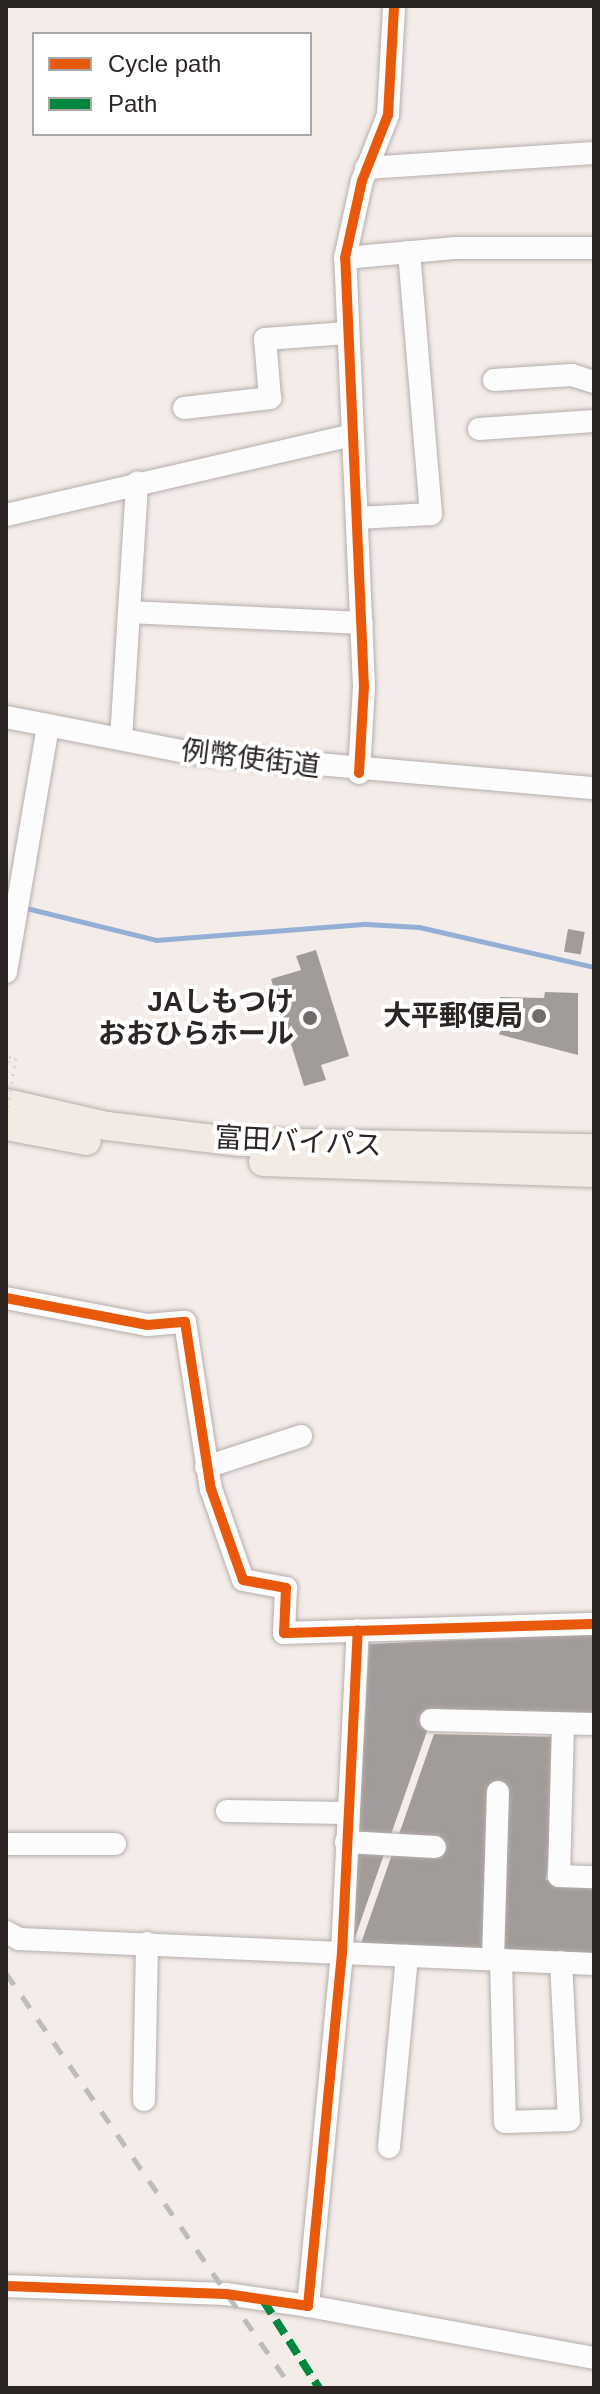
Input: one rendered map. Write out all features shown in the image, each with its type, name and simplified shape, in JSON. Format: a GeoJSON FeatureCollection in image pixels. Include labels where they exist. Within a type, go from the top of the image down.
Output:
{"type":"FeatureCollection","features":[{"type":"Feature","properties":{"kind":"main road","name":"富田バイパス"},"geometry":{"type":"LineString","coordinates":[[6,1103],[107,1126],[240,1142],[594,1148]]}},
{"type":"Feature","properties":{"kind":"main road","name":"富田バイパス"},"geometry":{"type":"LineString","coordinates":[[6,1126],[227,1160],[594,1173]]}},
{"type":"Feature","properties":{"kind":"street"},"geometry":{"type":"LineString","coordinates":[[359,773],[362,623],[345,258],[366,168],[388,115],[394,6]]}},
{"type":"Feature","properties":{"kind":"street"},"geometry":{"type":"LineString","coordinates":[[366,168],[594,153]]}},
{"type":"Feature","properties":{"kind":"street"},"geometry":{"type":"LineString","coordinates":[[345,258],[409,252],[594,248]]}},
{"type":"Feature","properties":{"kind":"street"},"geometry":{"type":"LineString","coordinates":[[357,518],[431,514],[409,252]]}},
{"type":"Feature","properties":{"kind":"street"},"geometry":{"type":"LineString","coordinates":[[184,408],[270,398],[265,339],[347,333]]}},
{"type":"Feature","properties":{"kind":"street"},"geometry":{"type":"LineString","coordinates":[[494,380],[572,375],[594,382]]}},
{"type":"Feature","properties":{"kind":"street"},"geometry":{"type":"LineString","coordinates":[[479,429],[594,421]]}},
{"type":"Feature","properties":{"kind":"street"},"geometry":{"type":"LineString","coordinates":[[6,515],[137,482],[352,435]]}},
{"type":"Feature","properties":{"kind":"street"},"geometry":{"type":"LineString","coordinates":[[121,739],[137,482]]}},
{"type":"Feature","properties":{"kind":"street"},"geometry":{"type":"LineString","coordinates":[[129,612],[362,623]]}},
{"type":"Feature","properties":{"kind":"street","name":"例幣使街道"},"geometry":{"type":"LineString","coordinates":[[6,717],[121,739],[359,773],[594,788]]}},
{"type":"Feature","properties":{"kind":"street"},"geometry":{"type":"LineString","coordinates":[[6,972],[48,726]]}},
{"type":"Feature","properties":{"kind":"street"},"geometry":{"type":"LineString","coordinates":[[6,1298],[147,1325],[185,1322],[206,1467],[243,1580],[286,1588],[284,1633],[594,1624]]}},
{"type":"Feature","properties":{"kind":"street"},"geometry":{"type":"LineString","coordinates":[[206,1467],[301,1436]]}},
{"type":"Feature","properties":{"kind":"street"},"geometry":{"type":"LineString","coordinates":[[308,2306],[342,1953],[346,1813],[358,1630]]}},
{"type":"Feature","properties":{"kind":"street"},"geometry":{"type":"LineString","coordinates":[[431,1720],[594,1724]]}},
{"type":"Feature","properties":{"kind":"street"},"geometry":{"type":"LineString","coordinates":[[563,1724],[559,1876],[594,1877]]}},
{"type":"Feature","properties":{"kind":"street"},"geometry":{"type":"LineString","coordinates":[[498,1792],[497,1960],[505,2122],[569,2120],[561,1962]]}},
{"type":"Feature","properties":{"kind":"street"},"geometry":{"type":"LineString","coordinates":[[227,1811],[346,1813]]}},
{"type":"Feature","properties":{"kind":"street"},"geometry":{"type":"LineString","coordinates":[[346,1842],[435,1847]]}},
{"type":"Feature","properties":{"kind":"street"},"geometry":{"type":"LineString","coordinates":[[6,1844],[115,1844]]}},
{"type":"Feature","properties":{"kind":"street"},"geometry":{"type":"LineString","coordinates":[[6,1932],[19,1939],[594,1964]]}},
{"type":"Feature","properties":{"kind":"street"},"geometry":{"type":"LineString","coordinates":[[144,2100],[147,1943]]}},
{"type":"Feature","properties":{"kind":"street"},"geometry":{"type":"LineString","coordinates":[[389,2147],[407,1956]]}},
{"type":"Feature","properties":{"kind":"street"},"geometry":{"type":"LineString","coordinates":[[6,2286],[226,2294],[594,2358]]}},
{"type":"Feature","properties":{"kind":"path"},"geometry":{"type":"LineString","coordinates":[[6,1070],[9,1057],[16,1057],[6,1115]]}},
{"type":"Feature","properties":{"kind":"building"},"geometry":{"type":"Polygon","coordinates":[[[568,929],[585,932],[581,955],[564,952],[568,929]]]}},
{"type":"Feature","properties":{"kind":"building","name":"JAしもつけ おおひらホール"},"geometry":{"type":"Polygon","coordinates":[[[316,950],[349,1056],[321,1065],[326,1080],[304,1086],[271,979],[301,970],[296,956],[316,950]]]}},
{"type":"Feature","properties":{"kind":"building","name":"大平郵便局"},"geometry":{"type":"Polygon","coordinates":[[[545,992],[578,993],[578,1055],[498,1034],[500,997],[544,998],[545,992]]]}},
{"type":"Feature","properties":{"kind":"building"},"geometry":{"type":"Polygon","coordinates":[[[594,1634],[594,1718],[431,1720],[353,1943],[369,1644],[594,1634]]]}},
{"type":"Feature","properties":{"kind":"building"},"geometry":{"type":"Polygon","coordinates":[[[434,1734],[563,1737],[546,1880],[594,1885],[594,1955],[360,1946],[434,1734]]]}},
{"type":"Feature","properties":{"kind":"waterway"},"geometry":{"type":"LineString","coordinates":[[22,907],[156,940],[366,924],[419,927],[594,967]]}},
{"type":"Feature","properties":{"kind":"railway"},"geometry":{"type":"LineString","coordinates":[[6,1973],[292,2388]]}},
{"type":"Feature","properties":{"kind":"marked path"},"geometry":{"type":"LineString","coordinates":[[263,2300],[319,2388]]}},
{"type":"Feature","properties":{"kind":"cycle path"},"geometry":{"type":"LineString","coordinates":[[359,773],[364,687],[345,258],[362,181],[388,115],[394,6]]}},
{"type":"Feature","properties":{"kind":"cycle path"},"geometry":{"type":"LineString","coordinates":[[6,1298],[147,1325],[185,1322],[211,1489],[243,1580],[286,1588],[284,1633],[594,1624]]}},
{"type":"Feature","properties":{"kind":"cycle path"},"geometry":{"type":"LineString","coordinates":[[6,2286],[226,2294],[308,2306],[342,1953],[358,1630]]}},
{"type":"Feature","properties":{"kind":"place","name":"大平郵便局"},"geometry":{"type":"Point","coordinates":[539,1016]}},
{"type":"Feature","properties":{"kind":"place","name":"JAしもつけ おおひらホール"},"geometry":{"type":"Point","coordinates":[310,1018]}}]}
